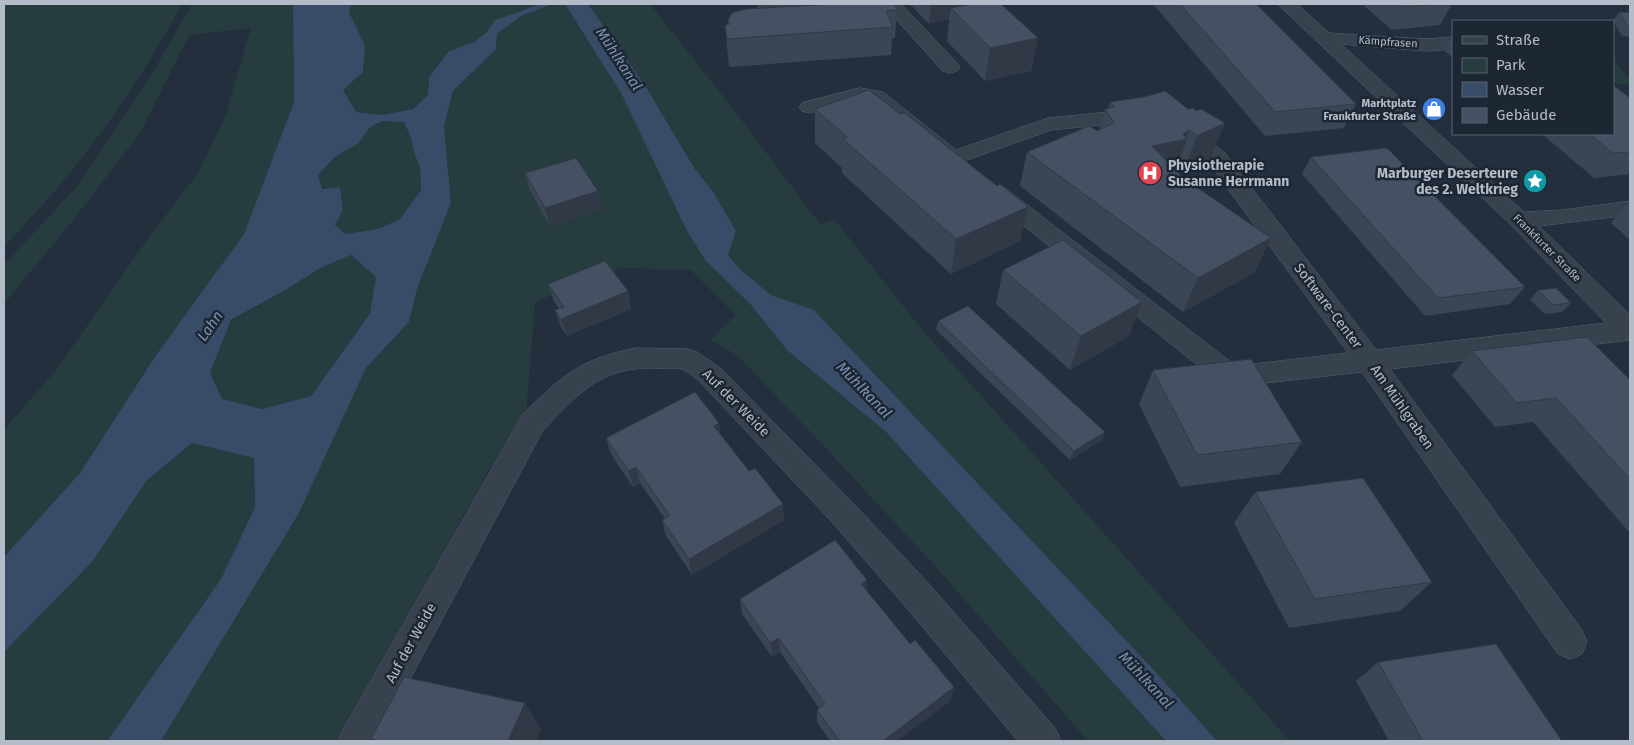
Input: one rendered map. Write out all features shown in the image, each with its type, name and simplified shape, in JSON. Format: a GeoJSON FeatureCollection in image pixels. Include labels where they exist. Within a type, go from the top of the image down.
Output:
{"type":"FeatureCollection","features":[{"type":"Feature","properties":{"kind":"street"},"geometry":{"type":"LineString","coordinates":[[766,4],[766,6],[827,10]]}},
{"type":"Feature","properties":{"kind":"street","name":"Frankfurter Straße"},"geometry":{"type":"LineString","coordinates":[[1287,4],[1518,220],[1630,330]]}},
{"type":"Feature","properties":{"kind":"street"},"geometry":{"type":"LineString","coordinates":[[889,7],[950,67]]}},
{"type":"Feature","properties":{"kind":"street","name":"Kämpfrasen"},"geometry":{"type":"LineString","coordinates":[[1324,39],[1336,38],[1426,45],[1452,43]]}},
{"type":"Feature","properties":{"kind":"street","name":"Software-Center"},"geometry":{"type":"LineString","coordinates":[[809,107],[860,94],[876,96],[1231,377],[1369,361]]}},
{"type":"Feature","properties":{"kind":"street","name":"Software-Center"},"geometry":{"type":"LineString","coordinates":[[953,158],[1048,124],[1168,116],[1217,158],[1369,361]]}},
{"type":"Feature","properties":{"kind":"street"},"geometry":{"type":"LineString","coordinates":[[1518,220],[1563,217],[1630,208]]}},
{"type":"Feature","properties":{"kind":"street","name":"Am Mühlgraben"},"geometry":{"type":"LineString","coordinates":[[1570,642],[1369,361],[1630,330]]}},
{"type":"Feature","properties":{"kind":"street","name":"Auf der Weide"},"geometry":{"type":"LineString","coordinates":[[357,741],[533,422],[567,388],[591,372],[611,363],[636,358],[663,357],[687,358],[710,374],[848,518],[1042,741]]}},
{"type":"Feature","properties":{"kind":"green space"},"geometry":{"type":"Polygon","coordinates":[[[4,4],[42,4],[40,7],[44,4],[182,4],[155,52],[93,144],[58,187],[4,247],[4,4]]]}},
{"type":"Feature","properties":{"kind":"green space"},"geometry":{"type":"Polygon","coordinates":[[[192,4],[293,4],[294,102],[244,234],[156,355],[80,473],[4,557],[4,430],[57,369],[149,237],[199,172],[225,117],[251,28],[189,35],[140,133],[73,220],[4,304],[4,265],[78,185],[153,72],[192,4]]]}},
{"type":"Feature","properties":{"kind":"green space"},"geometry":{"type":"Polygon","coordinates":[[[351,4],[540,4],[495,20],[487,32],[474,42],[449,51],[429,77],[428,95],[413,109],[382,115],[356,112],[343,90],[363,72],[363,56],[360,41],[356,26],[349,12],[351,4]]]}},
{"type":"Feature","properties":{"kind":"green space"},"geometry":{"type":"Polygon","coordinates":[[[552,4],[565,4],[621,93],[687,231],[705,260],[751,305],[787,350],[886,432],[1166,741],[1088,741],[936,567],[822,444],[737,355],[710,340],[736,315],[691,270],[621,268],[535,302],[526,413],[489,470],[336,741],[161,741],[299,513],[366,368],[409,322],[417,289],[451,203],[444,127],[453,91],[496,49],[497,34],[521,16],[552,4]]]}},
{"type":"Feature","properties":{"kind":"green space"},"geometry":{"type":"Polygon","coordinates":[[[588,4],[650,4],[734,110],[820,224],[834,219],[924,332],[1290,741],[1217,741],[1153,669],[814,310],[771,295],[740,269],[728,255],[736,231],[714,193],[695,169],[646,87],[588,4]]]}},
{"type":"Feature","properties":{"kind":"green space"},"geometry":{"type":"Polygon","coordinates":[[[1614,60],[1630,79],[1630,85],[1614,83],[1614,60]]]}},
{"type":"Feature","properties":{"kind":"green space"},"geometry":{"type":"Polygon","coordinates":[[[382,121],[404,122],[420,168],[421,190],[400,219],[378,229],[345,234],[335,225],[343,210],[340,187],[321,189],[318,175],[336,156],[359,143],[369,128],[382,121]]]}},
{"type":"Feature","properties":{"kind":"green space"},"geometry":{"type":"Polygon","coordinates":[[[351,255],[376,277],[370,312],[311,396],[262,409],[222,399],[210,373],[231,321],[322,267],[351,255]]]}},
{"type":"Feature","properties":{"kind":"green space"},"geometry":{"type":"Polygon","coordinates":[[[192,443],[254,458],[255,507],[221,579],[107,741],[4,741],[4,652],[92,562],[147,480],[192,443]]]}},
{"type":"Feature","properties":{"kind":"water","name":"Lahn"},"geometry":{"type":"Polygon","coordinates":[[[293,4],[351,4],[349,12],[365,46],[363,72],[343,90],[356,112],[382,115],[413,109],[428,95],[429,77],[449,51],[474,42],[487,32],[495,20],[540,4],[552,4],[521,16],[497,34],[496,49],[453,91],[444,127],[451,203],[417,289],[409,322],[366,368],[299,513],[161,741],[107,741],[221,579],[255,507],[254,458],[192,443],[147,480],[92,562],[4,652],[4,557],[80,473],[156,355],[244,234],[294,102],[293,4]],[[382,121],[369,128],[359,143],[336,156],[318,175],[322,189],[340,187],[343,210],[335,225],[345,234],[378,229],[400,219],[421,190],[420,168],[404,122],[382,121]],[[351,255],[322,267],[231,320],[210,373],[222,399],[262,409],[311,396],[370,313],[376,277],[351,255]]]}},
{"type":"Feature","properties":{"kind":"water","name":"Mühlkanal"},"geometry":{"type":"Polygon","coordinates":[[[565,4],[588,4],[646,87],[695,169],[714,193],[736,231],[728,255],[740,269],[771,295],[814,310],[1153,669],[1217,741],[1166,741],[886,432],[787,350],[751,305],[705,260],[687,231],[621,93],[565,4]]]}},
{"type":"Feature","properties":{"kind":"building"},"geometry":{"type":"Polygon","coordinates":[[[835,4],[895,4],[897,10],[886,11],[893,27],[727,39],[725,25],[730,24],[728,20],[732,13],[746,9],[835,4]]]}},
{"type":"Feature","properties":{"kind":"building"},"geometry":{"type":"Polygon","coordinates":[[[973,4],[1001,4],[1038,38],[990,48],[951,8],[973,4]]]}},
{"type":"Feature","properties":{"kind":"building"},"geometry":{"type":"Polygon","coordinates":[[[1180,4],[1256,4],[1356,104],[1275,112],[1180,4]]]}},
{"type":"Feature","properties":{"kind":"building"},"geometry":{"type":"Polygon","coordinates":[[[1399,4],[1442,4],[1403,7],[1399,4]]]}},
{"type":"Feature","properties":{"kind":"building"},"geometry":{"type":"Polygon","coordinates":[[[1619,12],[1630,13],[1630,27],[1628,27],[1619,12]]]}},
{"type":"Feature","properties":{"kind":"building"},"geometry":{"type":"Polygon","coordinates":[[[1614,86],[1630,98],[1630,152],[1613,153],[1590,135],[1614,135],[1614,86]]]}},
{"type":"Feature","properties":{"kind":"building"},"geometry":{"type":"Polygon","coordinates":[[[869,90],[900,114],[905,113],[997,186],[1000,184],[1028,207],[956,239],[843,139],[847,137],[815,109],[869,90]]]}},
{"type":"Feature","properties":{"kind":"building"},"geometry":{"type":"Polygon","coordinates":[[[1165,91],[1188,109],[1193,108],[1197,111],[1201,109],[1225,123],[1197,136],[1189,130],[1183,134],[1187,139],[1152,146],[1183,178],[1271,238],[1198,278],[1027,152],[1089,126],[1097,131],[1114,123],[1105,109],[1114,107],[1110,102],[1144,97],[1165,91]]]}},
{"type":"Feature","properties":{"kind":"building"},"geometry":{"type":"Polygon","coordinates":[[[1387,148],[1525,287],[1438,298],[1311,157],[1387,148]]]}},
{"type":"Feature","properties":{"kind":"building"},"geometry":{"type":"Polygon","coordinates":[[[576,158],[598,191],[545,208],[525,173],[576,158]]]}},
{"type":"Feature","properties":{"kind":"building"},"geometry":{"type":"Polygon","coordinates":[[[1063,240],[1142,302],[1081,336],[1003,270],[1063,240]]]}},
{"type":"Feature","properties":{"kind":"building"},"geometry":{"type":"Polygon","coordinates":[[[605,261],[628,291],[561,319],[555,310],[564,307],[548,284],[605,261]]]}},
{"type":"Feature","properties":{"kind":"building"},"geometry":{"type":"Polygon","coordinates":[[[1556,288],[1571,303],[1553,305],[1538,290],[1556,288]]]}},
{"type":"Feature","properties":{"kind":"building"},"geometry":{"type":"Polygon","coordinates":[[[968,306],[1105,432],[1074,451],[938,321],[968,306]]]}},
{"type":"Feature","properties":{"kind":"building"},"geometry":{"type":"Polygon","coordinates":[[[1587,337],[1630,380],[1630,479],[1556,398],[1517,403],[1472,351],[1587,337]]]}},
{"type":"Feature","properties":{"kind":"building"},"geometry":{"type":"Polygon","coordinates":[[[1251,359],[1302,442],[1197,455],[1153,370],[1251,359]]]}},
{"type":"Feature","properties":{"kind":"building"},"geometry":{"type":"Polygon","coordinates":[[[695,392],[719,423],[714,426],[749,471],[755,468],[783,504],[689,559],[662,520],[670,516],[636,467],[629,471],[606,438],[695,392]]]}},
{"type":"Feature","properties":{"kind":"building"},"geometry":{"type":"Polygon","coordinates":[[[1363,478],[1432,582],[1315,599],[1255,492],[1363,478]]]}},
{"type":"Feature","properties":{"kind":"building"},"geometry":{"type":"Polygon","coordinates":[[[835,540],[867,580],[861,584],[910,644],[915,640],[954,687],[883,741],[840,741],[817,710],[825,704],[779,638],[770,643],[740,599],[835,540]]]}},
{"type":"Feature","properties":{"kind":"building"},"geometry":{"type":"Polygon","coordinates":[[[1496,644],[1562,741],[1423,741],[1378,662],[1496,644]]]}},
{"type":"Feature","properties":{"kind":"building"},"geometry":{"type":"Polygon","coordinates":[[[404,677],[525,703],[508,741],[380,741],[371,739],[404,677]]]}},
{"type":"Feature","properties":{"kind":"place","name":"Marktplatz Frankfurter Straße"},"geometry":{"type":"Point","coordinates":[1434,109]}},
{"type":"Feature","properties":{"kind":"place","name":"Physiotherapie Susanne Herrmann"},"geometry":{"type":"Point","coordinates":[1150,173]}},
{"type":"Feature","properties":{"kind":"place","name":"Marburger Deserteure des 2. Weltkrieg"},"geometry":{"type":"Point","coordinates":[1535,181]}}]}
